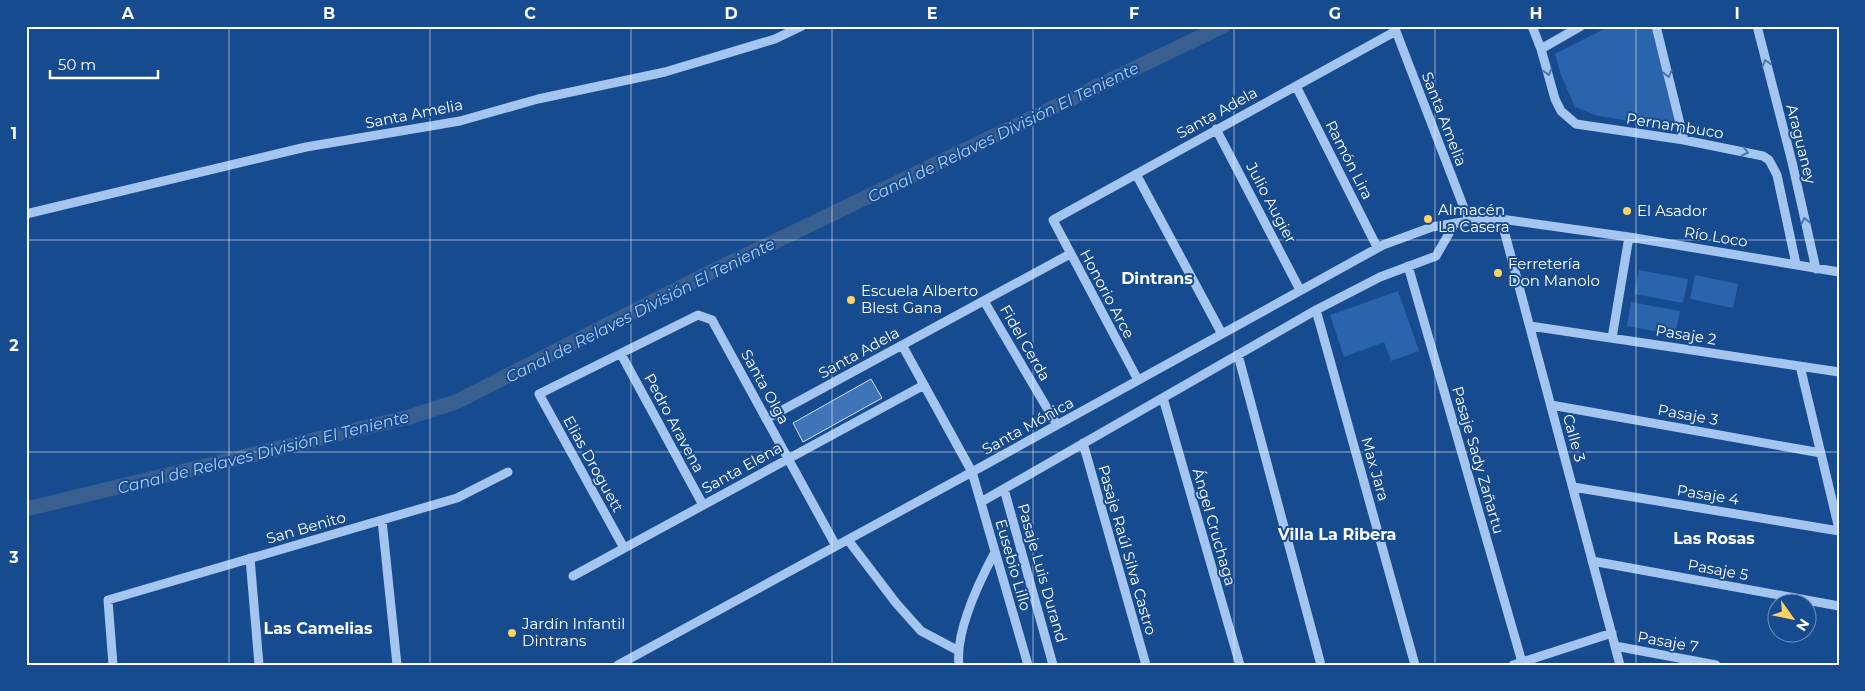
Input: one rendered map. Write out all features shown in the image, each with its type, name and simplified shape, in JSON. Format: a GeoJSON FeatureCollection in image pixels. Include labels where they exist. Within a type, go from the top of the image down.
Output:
{"type":"FeatureCollection","features":[{"type":"Feature","properties":{"kind":"street","name":"Santa Amelia"},"geometry":{"type":"LineString","coordinates":[[26,214],[306,147],[460,121],[538,99],[665,72],[775,39],[802,26]]}},
{"type":"Feature","properties":{"kind":"street","name":"Pernambuco"},"geometry":{"type":"LineString","coordinates":[[1532,26],[1541,49],[1555,100],[1561,111],[1576,124],[1684,140],[1764,156],[1770,160],[1777,175],[1796,264]]}},
{"type":"Feature","properties":{"kind":"street"},"geometry":{"type":"LineString","coordinates":[[1541,49],[1581,26]]}},
{"type":"Feature","properties":{"kind":"street"},"geometry":{"type":"LineString","coordinates":[[1656,26],[1684,140]]}},
{"type":"Feature","properties":{"kind":"street","name":"Araguaney"},"geometry":{"type":"LineString","coordinates":[[1756,26],[1792,162],[1816,269]]}},
{"type":"Feature","properties":{"kind":"street","name":"Santa Amelia"},"geometry":{"type":"LineString","coordinates":[[1395,28],[1469,221]]}},
{"type":"Feature","properties":{"kind":"street","name":"Santa Adela"},"geometry":{"type":"LineString","coordinates":[[1053,220],[1296,86],[1395,28]]}},
{"type":"Feature","properties":{"kind":"street","name":"Ramón Lira"},"geometry":{"type":"LineString","coordinates":[[1296,86],[1377,248]]}},
{"type":"Feature","properties":{"kind":"street","name":"Julio Augier"},"geometry":{"type":"LineString","coordinates":[[1216,129],[1300,290]]}},
{"type":"Feature","properties":{"kind":"street"},"geometry":{"type":"LineString","coordinates":[[1136,174],[1222,334]]}},
{"type":"Feature","properties":{"kind":"street","name":"Río Loco"},"geometry":{"type":"LineString","coordinates":[[1469,221],[1501,219],[1629,237],[1839,272]]}},
{"type":"Feature","properties":{"kind":"street","name":"Calle 3"},"geometry":{"type":"LineString","coordinates":[[1501,219],[1620,665]]}},
{"type":"Feature","properties":{"kind":"street","name":"Honorio Arce"},"geometry":{"type":"LineString","coordinates":[[1053,220],[1138,380]]}},
{"type":"Feature","properties":{"kind":"street","name":"Santa Mónica"},"geometry":{"type":"LineString","coordinates":[[618,665],[1377,248],[1432,227],[1469,221]]}},
{"type":"Feature","properties":{"kind":"street"},"geometry":{"type":"LineString","coordinates":[[981,502],[1316,310],[1380,277],[1436,256],[1455,223]]}},
{"type":"Feature","properties":{"kind":"street"},"geometry":{"type":"LineString","coordinates":[[1612,338],[1629,237]]}},
{"type":"Feature","properties":{"kind":"street","name":"Santa Adela"},"geometry":{"type":"LineString","coordinates":[[766,419],[1070,254]]}},
{"type":"Feature","properties":{"kind":"street","name":"Pasaje Sady Zañartu"},"geometry":{"type":"LineString","coordinates":[[1408,266],[1522,662]]}},
{"type":"Feature","properties":{"kind":"street","name":"Fidel Cerda"},"geometry":{"type":"LineString","coordinates":[[984,301],[1056,425]]}},
{"type":"Feature","properties":{"kind":"street","name":"Max Jara"},"geometry":{"type":"LineString","coordinates":[[1316,310],[1415,665]]}},
{"type":"Feature","properties":{"kind":"street","name":"Santa Olga"},"geometry":{"type":"LineString","coordinates":[[621,354],[698,315],[712,320],[836,546]]}},
{"type":"Feature","properties":{"kind":"street","name":"Pasaje 2"},"geometry":{"type":"LineString","coordinates":[[1530,326],[1839,372]]}},
{"type":"Feature","properties":{"kind":"street","name":"Eusebio Lillo"},"geometry":{"type":"LineString","coordinates":[[902,345],[972,472],[1028,665]]}},
{"type":"Feature","properties":{"kind":"street","name":"Elias Droguett"},"geometry":{"type":"LineString","coordinates":[[621,354],[539,394],[624,548]]}},
{"type":"Feature","properties":{"kind":"street","name":"Pedro Aravena"},"geometry":{"type":"LineString","coordinates":[[621,354],[703,505]]}},
{"type":"Feature","properties":{"kind":"street"},"geometry":{"type":"LineString","coordinates":[[1238,355],[1321,665]]}},
{"type":"Feature","properties":{"kind":"street"},"geometry":{"type":"LineString","coordinates":[[1800,366],[1839,530]]}},
{"type":"Feature","properties":{"kind":"street","name":"Santa Elena"},"geometry":{"type":"LineString","coordinates":[[574,576],[924,385]]}},
{"type":"Feature","properties":{"kind":"street","name":"Ángel Cruchaga"},"geometry":{"type":"LineString","coordinates":[[1163,398],[1240,665]]}},
{"type":"Feature","properties":{"kind":"street","name":"Pasaje 3"},"geometry":{"type":"LineString","coordinates":[[1551,405],[1821,453]]}},
{"type":"Feature","properties":{"kind":"street","name":"Pasaje Raúl Silva Castro"},"geometry":{"type":"LineString","coordinates":[[1083,443],[1146,665]]}},
{"type":"Feature","properties":{"kind":"street","name":"San Benito"},"geometry":{"type":"LineString","coordinates":[[113,665],[108,600],[457,498],[508,472]]}},
{"type":"Feature","properties":{"kind":"street","name":"Pasaje 4"},"geometry":{"type":"LineString","coordinates":[[1573,487],[1839,530]]}},
{"type":"Feature","properties":{"kind":"street","name":"Pasaje Luis Durand"},"geometry":{"type":"LineString","coordinates":[[1004,489],[1053,665]]}},
{"type":"Feature","properties":{"kind":"street"},"geometry":{"type":"LineString","coordinates":[[382,520],[396,665]]}},
{"type":"Feature","properties":{"kind":"street"},"geometry":{"type":"LineString","coordinates":[[848,540],[896,603],[921,631],[957,650]]}},
{"type":"Feature","properties":{"kind":"street"},"geometry":{"type":"LineString","coordinates":[[959,665],[957,650],[974,592],[995,552]]}},
{"type":"Feature","properties":{"kind":"street"},"geometry":{"type":"LineString","coordinates":[[250,558],[259,665]]}},
{"type":"Feature","properties":{"kind":"street","name":"Pasaje 5"},"geometry":{"type":"LineString","coordinates":[[1592,561],[1839,606]]}},
{"type":"Feature","properties":{"kind":"street"},"geometry":{"type":"LineString","coordinates":[[1513,665],[1612,633]]}},
{"type":"Feature","properties":{"kind":"street","name":"Pasaje 7"},"geometry":{"type":"LineString","coordinates":[[1615,646],[1716,665]]}},
{"type":"Feature","properties":{"kind":"shaded area"},"geometry":{"type":"Polygon","coordinates":[[[1610,26],[1652,26],[1676,128],[1598,116],[1575,107],[1561,75],[1555,54],[1610,26]]]}},
{"type":"Feature","properties":{"kind":"shaded area"},"geometry":{"type":"Polygon","coordinates":[[[1639,270],[1688,279],[1683,303],[1634,294],[1639,270]]]}},
{"type":"Feature","properties":{"kind":"shaded area"},"geometry":{"type":"Polygon","coordinates":[[[1695,275],[1738,284],[1733,308],[1690,299],[1695,275]]]}},
{"type":"Feature","properties":{"kind":"shaded area"},"geometry":{"type":"Polygon","coordinates":[[[1398,291],[1419,351],[1391,361],[1384,342],[1344,357],[1330,315],[1398,291]]]}},
{"type":"Feature","properties":{"kind":"shaded area"},"geometry":{"type":"Polygon","coordinates":[[[1631,302],[1680,311],[1675,335],[1627,326],[1631,302]]]}},
{"type":"Feature","properties":{"kind":"building"},"geometry":{"type":"Polygon","coordinates":[[[871,379],[882,398],[803,442],[793,423],[871,379]]]}},
{"type":"Feature","properties":{"kind":"waterway","name":"Canal de Relaves División El Teniente"},"geometry":{"type":"LineString","coordinates":[[26,509],[409,417],[456,402],[705,275],[1223,26]]}},
{"type":"Feature","properties":{"kind":"place","name":"El Asador"},"geometry":{"type":"Point","coordinates":[1627,211]}},
{"type":"Feature","properties":{"kind":"place","name":"Almacén La Casera"},"geometry":{"type":"Point","coordinates":[1428,219]}},
{"type":"Feature","properties":{"kind":"place","name":"Ferretería Don Manolo"},"geometry":{"type":"Point","coordinates":[1498,273]}},
{"type":"Feature","properties":{"kind":"place","name":"Escuela Alberto Blest Gana"},"geometry":{"type":"Point","coordinates":[851,300]}},
{"type":"Feature","properties":{"kind":"place","name":"Jardín Infantil Dintrans"},"geometry":{"type":"Point","coordinates":[512,633]}},
{"type":"Feature","properties":{"kind":"district","name":"Dintrans"},"geometry":{"type":"Point","coordinates":[1157,278]}},
{"type":"Feature","properties":{"kind":"district","name":"Villa La Ribera"},"geometry":{"type":"Point","coordinates":[1337,534]}},
{"type":"Feature","properties":{"kind":"district","name":"Las Rosas"},"geometry":{"type":"Point","coordinates":[1714,538]}},
{"type":"Feature","properties":{"kind":"district","name":"Las Camelias"},"geometry":{"type":"Point","coordinates":[318,628]}}]}
